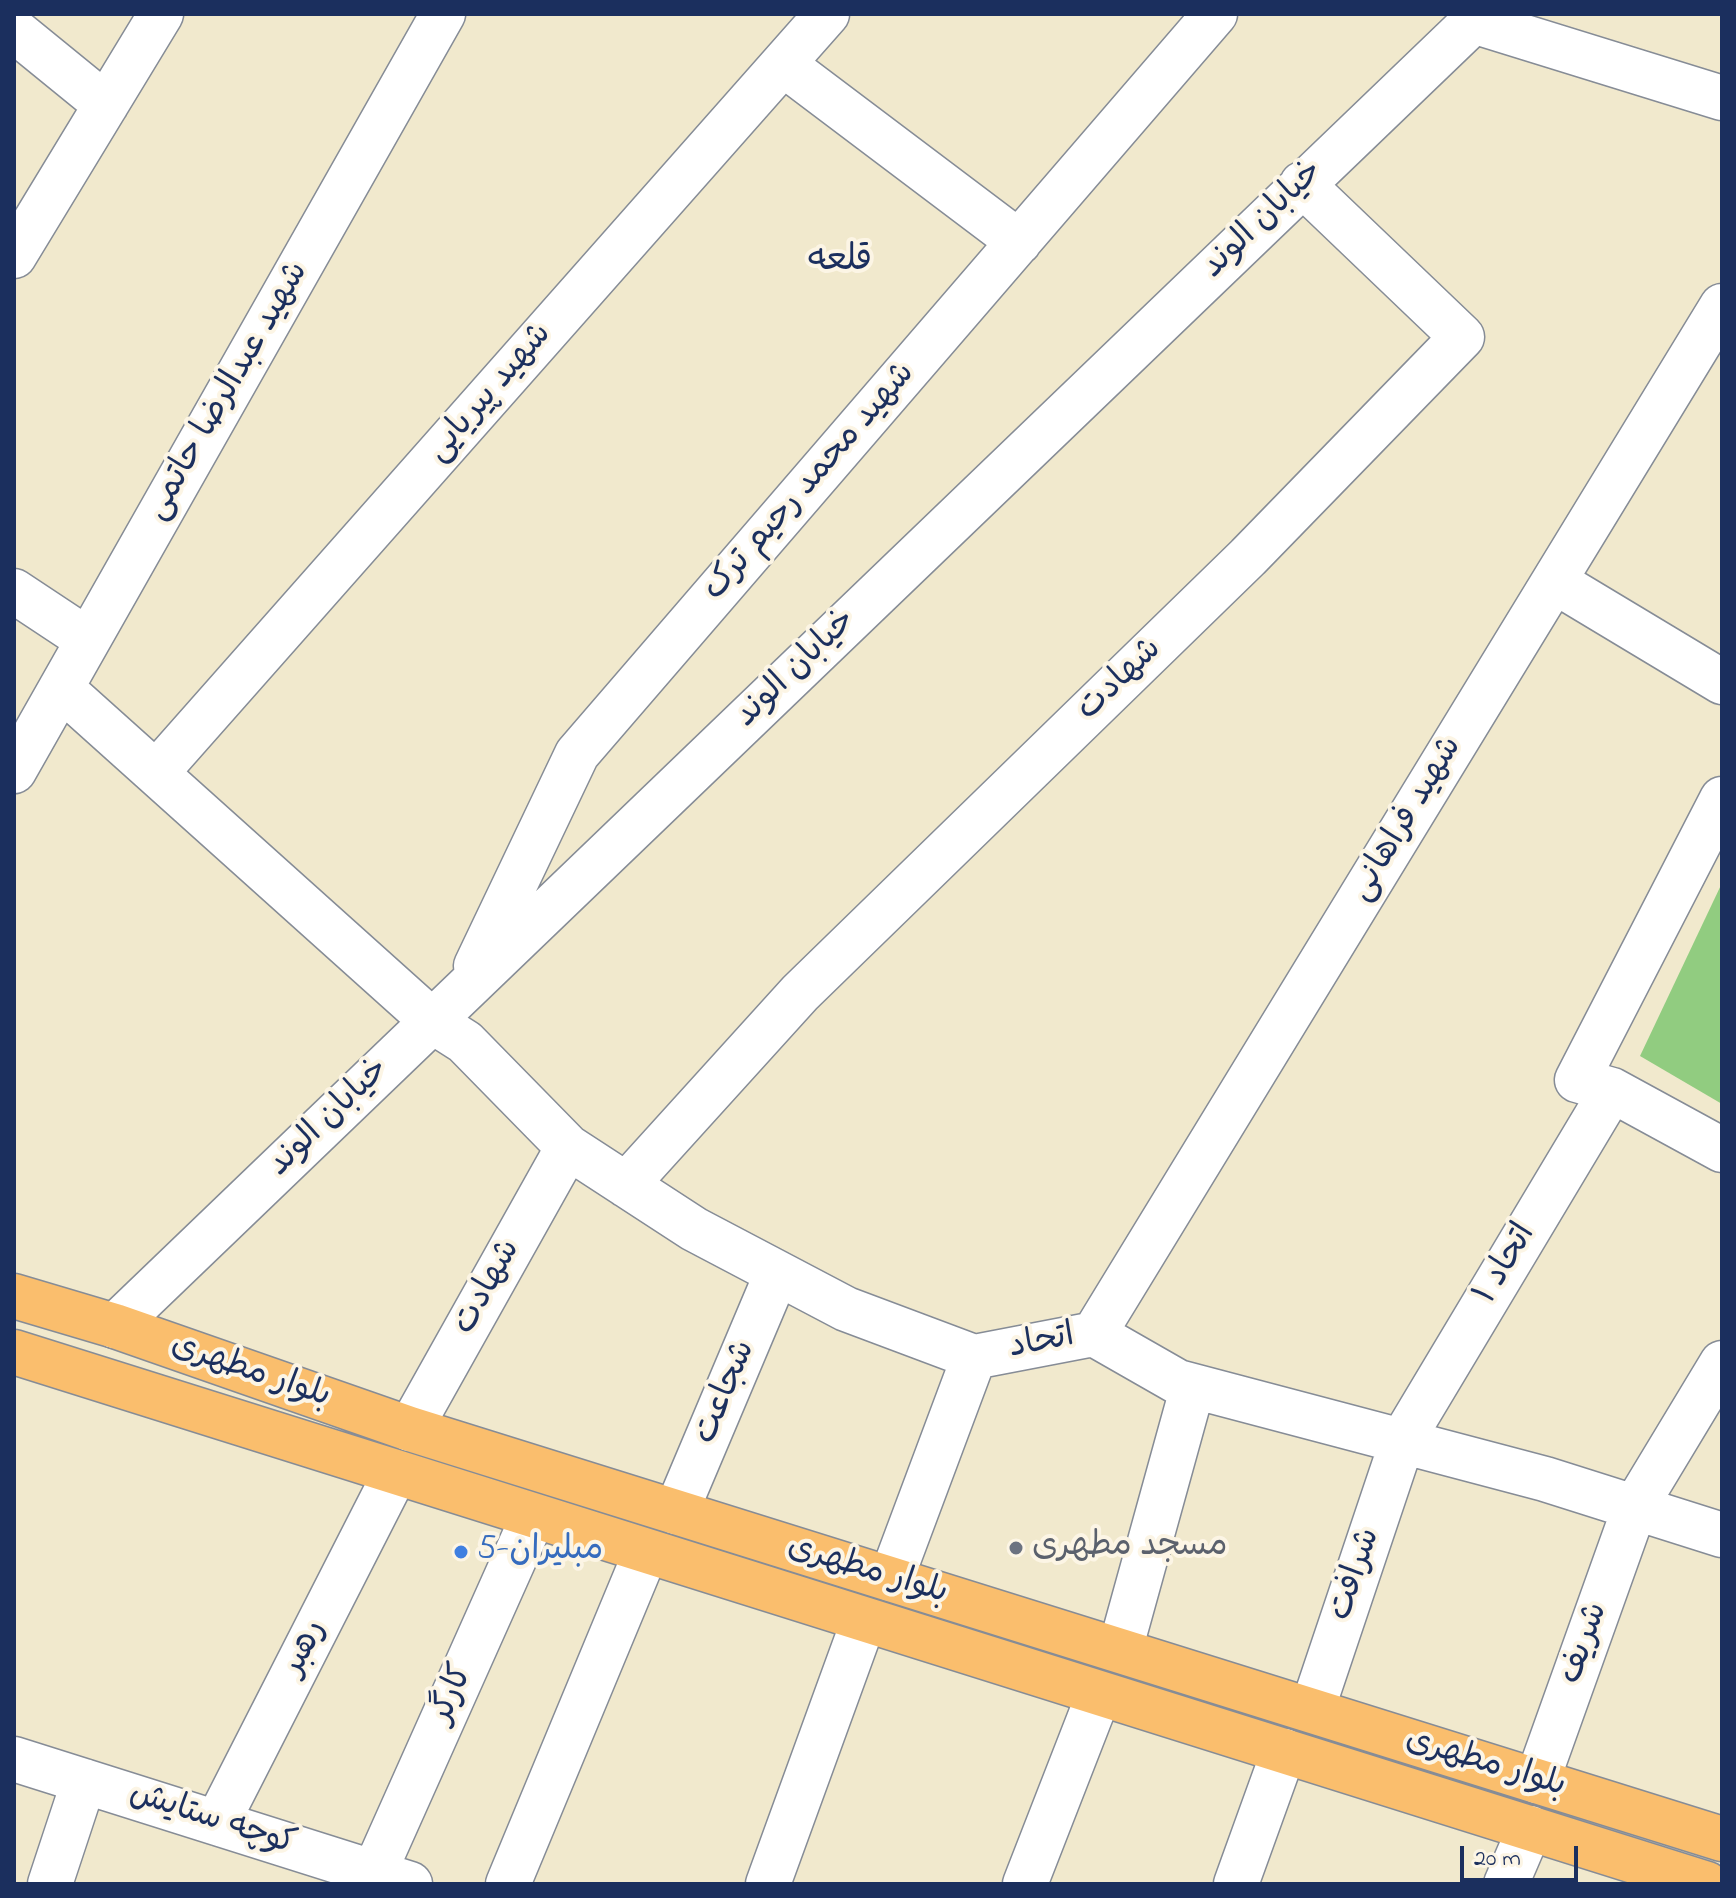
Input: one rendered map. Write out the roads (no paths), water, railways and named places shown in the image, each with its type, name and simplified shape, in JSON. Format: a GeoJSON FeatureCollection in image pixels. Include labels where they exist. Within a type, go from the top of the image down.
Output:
{"type":"FeatureCollection","features":[{"type":"Feature","properties":{"kind":"main road","name":"بلوار مطهری"},"geometry":{"type":"LineString","coordinates":[[14,1296],[115,1326],[410,1429],[1722,1839]]}},
{"type":"Feature","properties":{"kind":"main road","name":"بلوار مطهری"},"geometry":{"type":"LineString","coordinates":[[14,1352],[1707,1884]]}},
{"type":"Feature","properties":{"kind":"street"},"geometry":{"type":"LineString","coordinates":[[14,256],[161,14]]}},
{"type":"Feature","properties":{"kind":"street","name":"شهید عبدالرضا حاتمی"},"geometry":{"type":"LineString","coordinates":[[14,771],[443,14]]}},
{"type":"Feature","properties":{"kind":"street","name":"شهید پیریایی"},"geometry":{"type":"LineString","coordinates":[[156,773],[827,14]]}},
{"type":"Feature","properties":{"kind":"street","name":"شهید محمد رحیم ترک"},"geometry":{"type":"LineString","coordinates":[[464,990],[577,754],[1215,14]]}},
{"type":"Feature","properties":{"kind":"street"},"geometry":{"type":"LineString","coordinates":[[1477,18],[1722,98]]}},
{"type":"Feature","properties":{"kind":"street","name":"خیابان الوند"},"geometry":{"type":"LineString","coordinates":[[115,1326],[1477,18]]}},
{"type":"Feature","properties":{"kind":"street"},"geometry":{"type":"LineString","coordinates":[[14,30],[106,105]]}},
{"type":"Feature","properties":{"kind":"street"},"geometry":{"type":"LineString","coordinates":[[783,64],[1019,242]]}},
{"type":"Feature","properties":{"kind":"street","name":"شهادت"},"geometry":{"type":"LineString","coordinates":[[626,1185],[800,993],[1248,557],[1462,337],[1302,184]]}},
{"type":"Feature","properties":{"kind":"street","name":"شهید فراهانی"},"geometry":{"type":"LineString","coordinates":[[1094,1334],[1722,306]]}},
{"type":"Feature","properties":{"kind":"street"},"geometry":{"type":"LineString","coordinates":[[1554,581],[1722,682]]}},
{"type":"Feature","properties":{"kind":"street"},"geometry":{"type":"LineString","coordinates":[[14,591],[88,640]]}},
{"type":"Feature","properties":{"kind":"street","name":"اتحاد"},"geometry":{"type":"LineString","coordinates":[[61,688],[432,1021],[465,1042],[568,1147],[694,1229],[846,1309],[974,1357],[1094,1334],[1178,1382],[1403,1439],[1722,1535]]}},
{"type":"Feature","properties":{"kind":"street","name":"اتحاد ۱"},"geometry":{"type":"LineString","coordinates":[[1403,1439],[1594,1085],[1722,799]]}},
{"type":"Feature","properties":{"kind":"street"},"geometry":{"type":"LineString","coordinates":[[1594,1085],[1722,1150]]}},
{"type":"Feature","properties":{"kind":"street","name":"شهادت"},"geometry":{"type":"LineString","coordinates":[[410,1429],[568,1147]]}},
{"type":"Feature","properties":{"kind":"street","name":"شجاعت"},"geometry":{"type":"LineString","coordinates":[[676,1512],[777,1273]]}},
{"type":"Feature","properties":{"kind":"street"},"geometry":{"type":"LineString","coordinates":[[891,1579],[974,1357]]}},
{"type":"Feature","properties":{"kind":"street","name":"شریف"},"geometry":{"type":"LineString","coordinates":[[1537,1781],[1635,1507],[1722,1363]]}},
{"type":"Feature","properties":{"kind":"street"},"geometry":{"type":"LineString","coordinates":[[1120,1650],[1193,1386]]}},
{"type":"Feature","properties":{"kind":"street","name":"شرافت"},"geometry":{"type":"LineString","coordinates":[[1312,1710],[1403,1439]]}},
{"type":"Feature","properties":{"kind":"street","name":"رهبر"},"geometry":{"type":"LineString","coordinates":[[217,1823],[395,1474]]}},
{"type":"Feature","properties":{"kind":"street","name":"کارگر"},"geometry":{"type":"LineString","coordinates":[[392,1878],[533,1517]]}},
{"type":"Feature","properties":{"kind":"street"},"geometry":{"type":"LineString","coordinates":[[508,1884],[646,1552]]}},
{"type":"Feature","properties":{"kind":"street"},"geometry":{"type":"LineString","coordinates":[[768,1884],[864,1620]]}},
{"type":"Feature","properties":{"kind":"street"},"geometry":{"type":"LineString","coordinates":[[1025,1884],[1099,1694]]}},
{"type":"Feature","properties":{"kind":"street"},"geometry":{"type":"LineString","coordinates":[[1236,1884],[1284,1751]]}},
{"type":"Feature","properties":{"kind":"street","name":"کوچه ستایش"},"geometry":{"type":"LineString","coordinates":[[14,1759],[392,1878]]}},
{"type":"Feature","properties":{"kind":"street"},"geometry":{"type":"LineString","coordinates":[[50,1884],[84,1781]]}},
{"type":"Feature","properties":{"kind":"street"},"geometry":{"type":"LineString","coordinates":[[1506,1884],[1530,1828]]}},
{"type":"Feature","properties":{"kind":"place","name":"مسجد مطهری"},"geometry":{"type":"Point","coordinates":[1016,1548]}},
{"type":"Feature","properties":{"kind":"place","name":"مبلیران-5"},"geometry":{"type":"Point","coordinates":[461,1552]}},
{"type":"Feature","properties":{"kind":"district","name":"قلعه"},"geometry":{"type":"Point","coordinates":[840,263]}}]}
